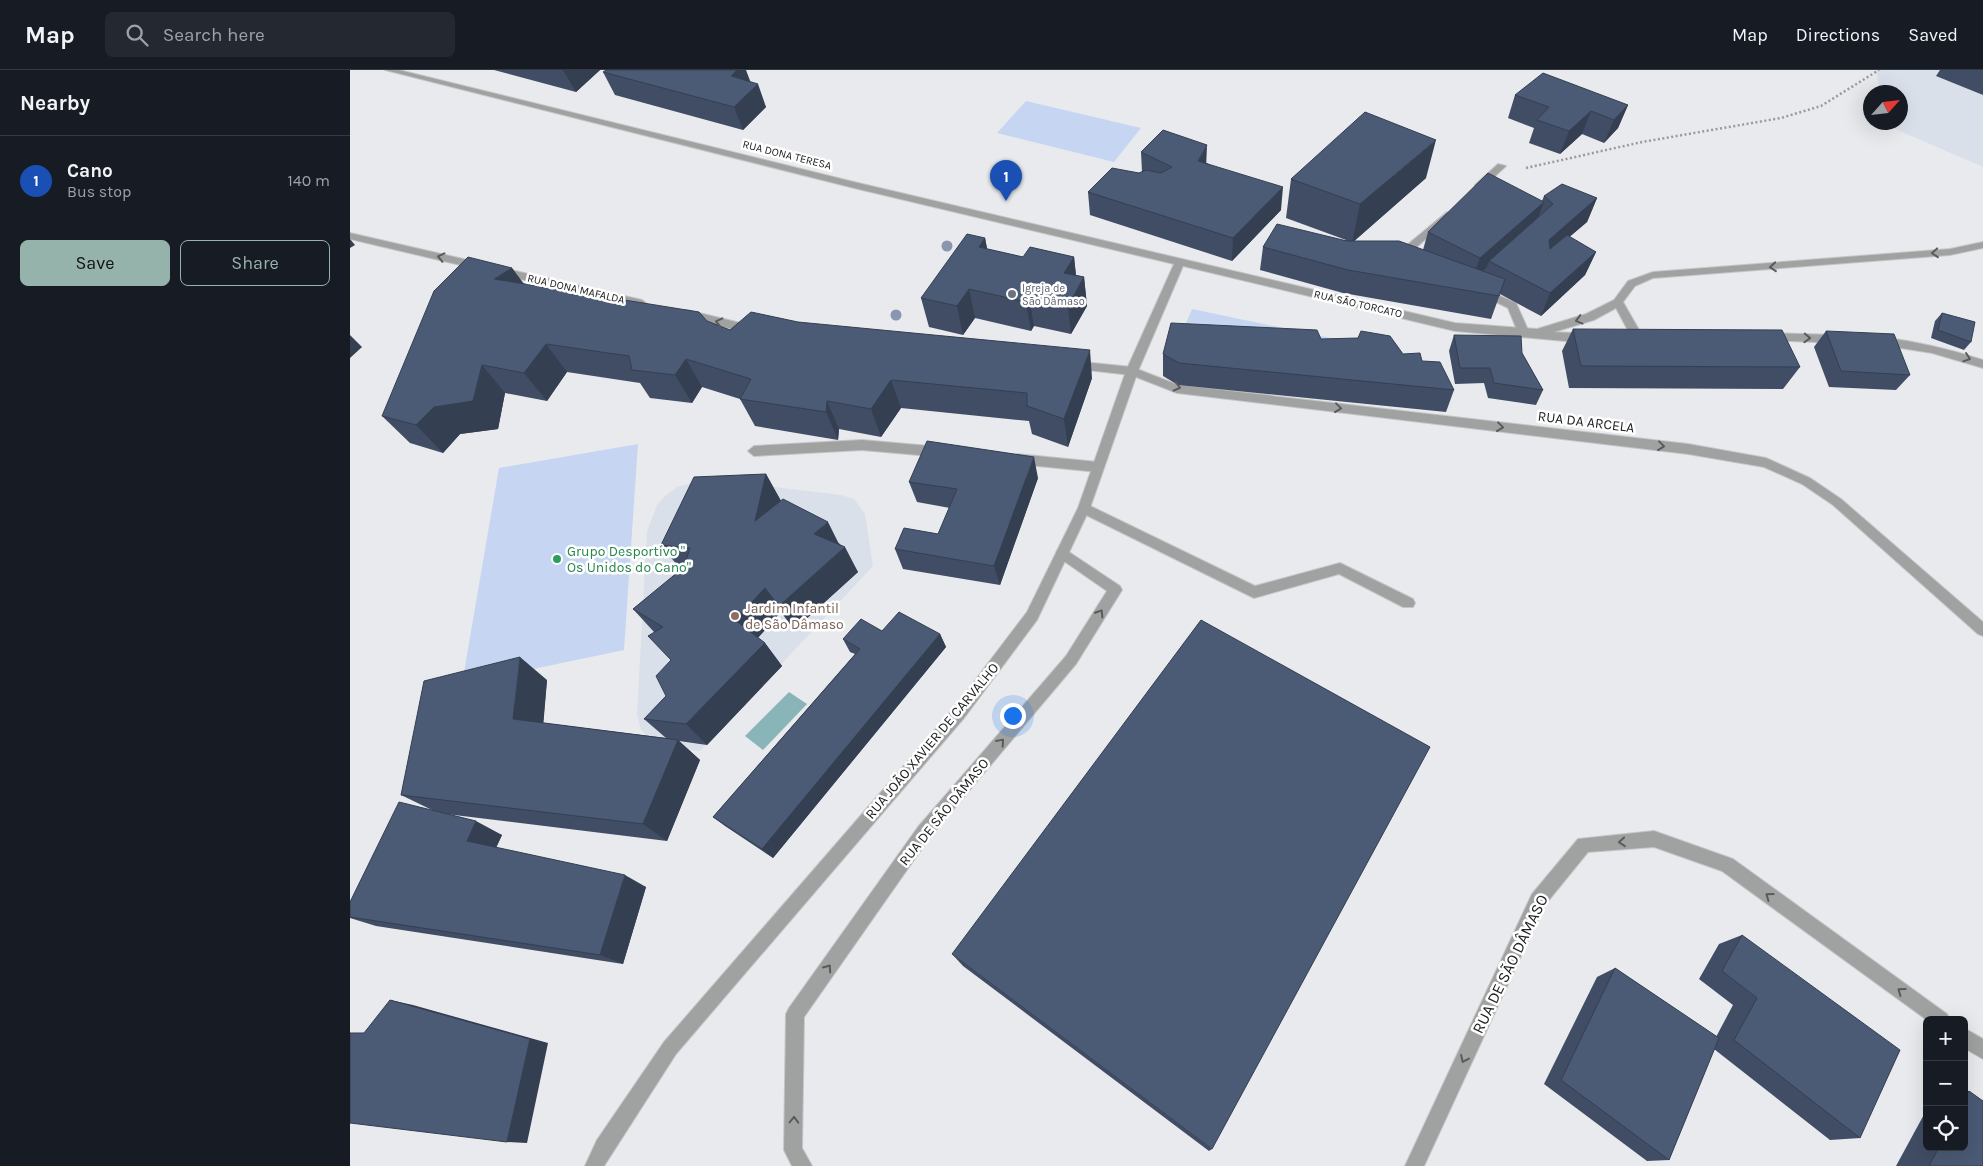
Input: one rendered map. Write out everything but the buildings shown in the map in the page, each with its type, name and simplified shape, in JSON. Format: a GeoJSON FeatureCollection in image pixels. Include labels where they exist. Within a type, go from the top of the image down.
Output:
{"type":"FeatureCollection","features":[{"type":"Feature","properties":{"kind":"street","name":"RUA DONA TERESA"},"geometry":{"type":"LineString","coordinates":[[389,70],[503,96],[854,185],[1180,262]]}},
{"type":"Feature","properties":{"kind":"street"},"geometry":{"type":"LineString","coordinates":[[1471,193],[1497,170]]}},
{"type":"Feature","properties":{"kind":"street"},"geometry":{"type":"LineString","coordinates":[[1421,260],[1405,252],[1456,206]]}},
{"type":"Feature","properties":{"kind":"street","name":"RUA DONA MAFALDA"},"geometry":{"type":"LineString","coordinates":[[350,236],[658,308]]}},
{"type":"Feature","properties":{"kind":"street"},"geometry":{"type":"LineString","coordinates":[[1636,335],[1618,302],[1627,286],[1636,279],[1653,275],[1950,252],[1983,245]]}},
{"type":"Feature","properties":{"kind":"street","name":"RUA SÃO TORCATO"},"geometry":{"type":"LineString","coordinates":[[1180,262],[1455,327],[1565,337],[1600,336]]}},
{"type":"Feature","properties":{"kind":"street","name":"RUA JOÃO XAVIER DE CARVALHO"},"geometry":{"type":"LineString","coordinates":[[594,1166],[604,1146],[670,1048],[964,706],[1032,616],[1084,508],[1132,371],[1180,262]]}},
{"type":"Feature","properties":{"kind":"street"},"geometry":{"type":"LineString","coordinates":[[1471,285],[1512,306],[1523,332]]}},
{"type":"Feature","properties":{"kind":"street","name":"RUA SÃO TORCATO"},"geometry":{"type":"LineString","coordinates":[[1537,333],[1590,317],[1618,302]]}},
{"type":"Feature","properties":{"kind":"street"},"geometry":{"type":"LineString","coordinates":[[677,312],[764,332]]}},
{"type":"Feature","properties":{"kind":"street"},"geometry":{"type":"LineString","coordinates":[[1757,337],[1852,340]]}},
{"type":"Feature","properties":{"kind":"street"},"geometry":{"type":"LineString","coordinates":[[1870,340],[1912,344],[1952,353],[1983,364]]}},
{"type":"Feature","properties":{"kind":"street"},"geometry":{"type":"LineString","coordinates":[[1064,364],[1132,371]]}},
{"type":"Feature","properties":{"kind":"street","name":"RUA DA ARCELA"},"geometry":{"type":"LineString","coordinates":[[1132,371],[1177,389],[1688,449],[1766,463],[1806,481],[1838,502],[1983,630]]}},
{"type":"Feature","properties":{"kind":"street"},"geometry":{"type":"LineString","coordinates":[[754,451],[862,445],[958,453]]}},
{"type":"Feature","properties":{"kind":"street"},"geometry":{"type":"LineString","coordinates":[[1005,458],[1098,467]]}},
{"type":"Feature","properties":{"kind":"street"},"geometry":{"type":"LineString","coordinates":[[1084,508],[1254,592],[1340,568],[1408,603]]}},
{"type":"Feature","properties":{"kind":"street","name":"RUA DE SÃO DÂMASO"},"geometry":{"type":"LineString","coordinates":[[803,1166],[793,1150],[795,1014],[924,832],[1071,660],[1115,590],[1062,553]]}},
{"type":"Feature","properties":{"kind":"street","name":"RUA DE SÃO DÂMASO"},"geometry":{"type":"LineString","coordinates":[[1414,1166],[1538,900],[1584,845],[1654,839],[1727,865],[1935,1016]]}},
{"type":"Feature","properties":{"kind":"street"},"geometry":{"type":"LineString","coordinates":[[1968,1040],[1983,1050]]}},
{"type":"Feature","properties":{"kind":"path"},"geometry":{"type":"LineString","coordinates":[[1497,170],[1781,118],[1821,106],[1879,70]]}},
{"type":"Feature","properties":{"kind":"shaded area"},"geometry":{"type":"Polygon","coordinates":[[[1876,70],[1983,70],[1983,167],[1898,130],[1908,130],[1908,85],[1879,85],[1876,70]]]}},
{"type":"Feature","properties":{"kind":"shaded area"},"geometry":{"type":"Polygon","coordinates":[[[1026,101],[1141,128],[1114,162],[997,133],[1026,101]]]}},
{"type":"Feature","properties":{"kind":"shaded area"},"geometry":{"type":"Polygon","coordinates":[[[1192,309],[1360,344],[1182,333],[1192,309]]]}},
{"type":"Feature","properties":{"kind":"shaded area","name":"Grupo Desportivo \" Os Unidos do Cano\""},"geometry":{"type":"Polygon","coordinates":[[[638,444],[624,650],[462,684],[499,468],[638,444]]]}},
{"type":"Feature","properties":{"kind":"shaded area","name":"Jardim Infantil de São Dâmaso"},"geometry":{"type":"Polygon","coordinates":[[[707,479],[841,495],[854,499],[865,514],[873,566],[700,751],[668,748],[652,742],[641,730],[637,714],[647,531],[657,505],[665,496],[677,487],[707,479]]]}},
{"type":"Feature","properties":{"kind":"shaded area"},"geometry":{"type":"Polygon","coordinates":[[[789,692],[807,704],[763,750],[745,736],[789,692]]]}},
{"type":"Feature","properties":{"kind":"place","name":"Cano"},"geometry":{"type":"Point","coordinates":[1006,201]}},
{"type":"Feature","properties":{"kind":"place","name":"Igreja de São Dâmaso"},"geometry":{"type":"Point","coordinates":[1012,294]}},
{"type":"Feature","properties":{"kind":"place","name":"Grupo Desportivo \" Os Unidos do Cano\""},"geometry":{"type":"Point","coordinates":[557,559]}},
{"type":"Feature","properties":{"kind":"place","name":"Jardim Infantil de São Dâmaso"},"geometry":{"type":"Point","coordinates":[735,616]}}]}
